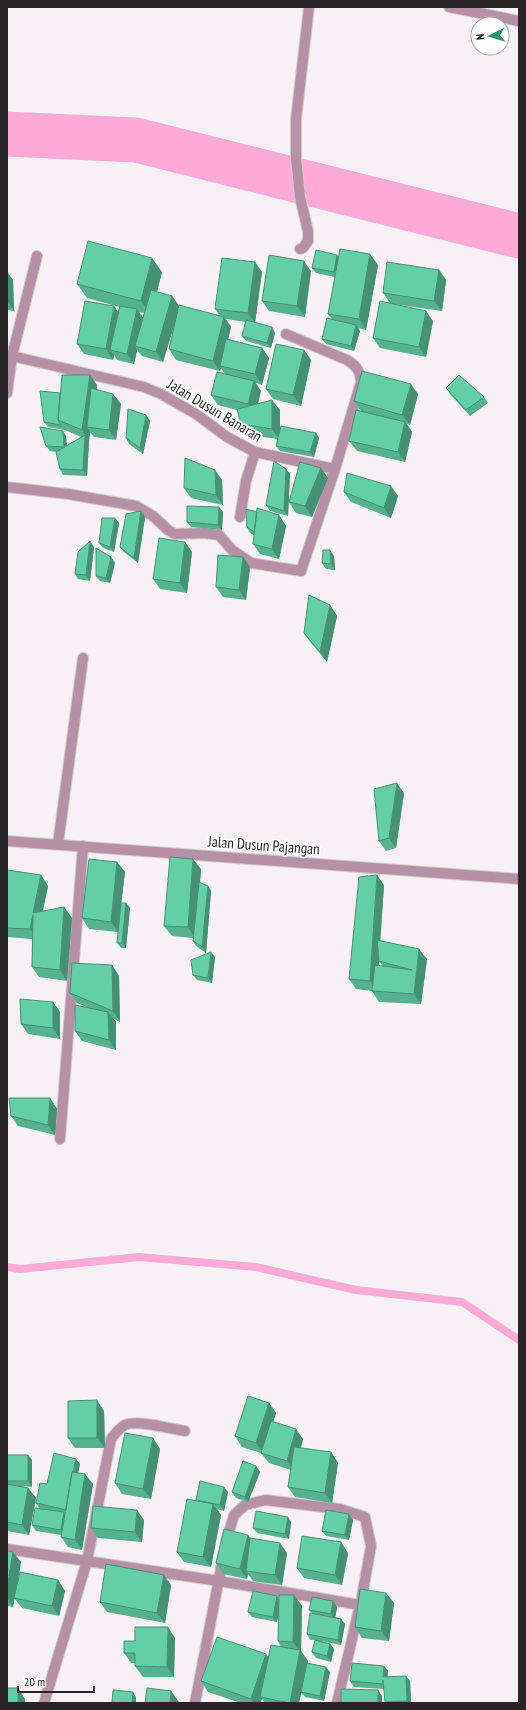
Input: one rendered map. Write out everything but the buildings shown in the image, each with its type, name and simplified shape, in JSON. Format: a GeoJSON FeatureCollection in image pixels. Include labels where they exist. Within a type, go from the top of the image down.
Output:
{"type":"FeatureCollection","features":[{"type":"Feature","properties":{"kind":"street"},"geometry":{"type":"LineString","coordinates":[[300,249],[303,248],[308,241],[308,231],[300,197],[296,158],[296,119],[310,7]]}},
{"type":"Feature","properties":{"kind":"street"},"geometry":{"type":"LineString","coordinates":[[450,7],[519,21]]}},
{"type":"Feature","properties":{"kind":"street"},"geometry":{"type":"LineString","coordinates":[[7,393],[10,356],[37,256]]}},
{"type":"Feature","properties":{"kind":"street"},"geometry":{"type":"LineString","coordinates":[[7,487],[68,494],[136,506],[153,516],[168,530],[175,534],[204,533],[219,535],[232,550],[251,563],[301,571],[335,469],[361,382],[360,371],[355,365],[347,360],[286,334]]}},
{"type":"Feature","properties":{"kind":"street","name":"Jalan Dusun Banaran"},"geometry":{"type":"LineString","coordinates":[[10,356],[144,387],[161,394],[196,414],[227,437],[255,452],[335,469]]}},
{"type":"Feature","properties":{"kind":"street"},"geometry":{"type":"LineString","coordinates":[[240,517],[246,481],[255,452]]}},
{"type":"Feature","properties":{"kind":"street"},"geometry":{"type":"LineString","coordinates":[[58,844],[83,658]]}},
{"type":"Feature","properties":{"kind":"street","name":"Jalan Dusun Pajangan"},"geometry":{"type":"LineString","coordinates":[[7,841],[519,879]]}},
{"type":"Feature","properties":{"kind":"street"},"geometry":{"type":"LineString","coordinates":[[60,1139],[83,846]]}},
{"type":"Feature","properties":{"kind":"street"},"geometry":{"type":"LineString","coordinates":[[44,1703],[87,1561],[111,1439],[124,1425],[133,1422],[185,1431]]}},
{"type":"Feature","properties":{"kind":"street"},"geometry":{"type":"LineString","coordinates":[[195,1703],[227,1538],[234,1515],[245,1505],[265,1500],[340,1508],[365,1517],[371,1546],[360,1605],[337,1703]]}},
{"type":"Feature","properties":{"kind":"street"},"geometry":{"type":"LineString","coordinates":[[7,1549],[219,1581],[360,1605]]}},
{"type":"Feature","properties":{"kind":"waterway"},"geometry":{"type":"LineString","coordinates":[[7,134],[136,140],[519,236]]}},
{"type":"Feature","properties":{"kind":"waterway"},"geometry":{"type":"LineString","coordinates":[[7,1267],[20,1269],[139,1257],[256,1267],[356,1290],[462,1302],[519,1340]]}}]}
